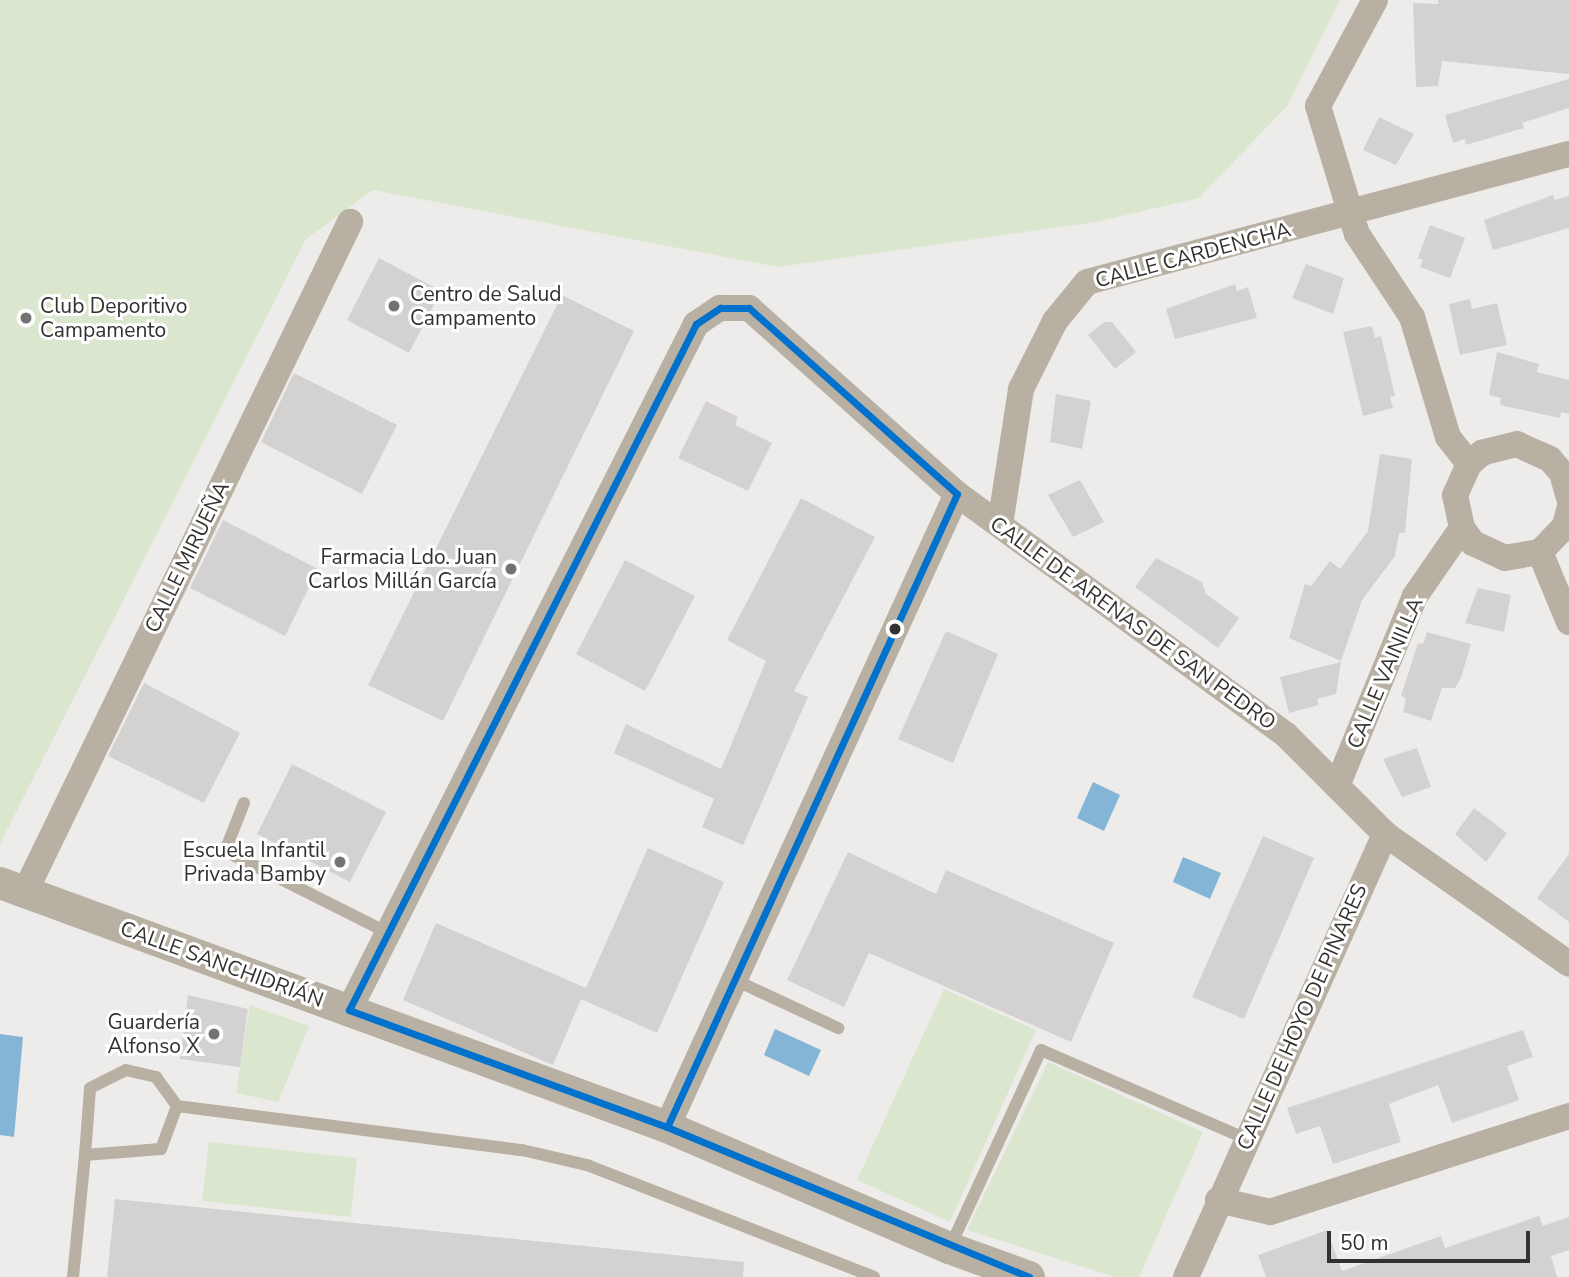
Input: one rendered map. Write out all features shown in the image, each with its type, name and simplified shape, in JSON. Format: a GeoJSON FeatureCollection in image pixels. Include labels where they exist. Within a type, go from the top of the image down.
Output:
{"type":"FeatureCollection","features":[{"type":"Feature","properties":{"kind":"street"},"geometry":{"type":"LineString","coordinates":[[1375,0],[1318,106],[1357,234],[1412,317],[1448,437],[1469,464]]}},
{"type":"Feature","properties":{"kind":"street","name":"CALLE CARDENCHA"},"geometry":{"type":"LineString","coordinates":[[1000,525],[1021,389],[1055,321],[1087,282],[1569,154]]}},
{"type":"Feature","properties":{"kind":"street","name":"CALLE MIRUEÑA"},"geometry":{"type":"LineString","coordinates":[[13,887],[350,222]]}},
{"type":"Feature","properties":{"kind":"street","name":"CALLE DE ARENAS DE SAN PEDRO"},"geometry":{"type":"LineString","coordinates":[[386,932],[696,324],[720,308],[749,308],[957,494],[1286,735],[1385,834],[1569,964]]}},
{"type":"Feature","properties":{"kind":"street"},"geometry":{"type":"LineString","coordinates":[[1567,481],[1550,459],[1517,444],[1499,446],[1469,464],[1455,495],[1462,528],[1473,543],[1497,556],[1523,558],[1540,552],[1565,526],[1569,510]]}},
{"type":"Feature","properties":{"kind":"street"},"geometry":{"type":"LineString","coordinates":[[667,1127],[957,494]]}},
{"type":"Feature","properties":{"kind":"street","name":"CALLE VAINILLA"},"geometry":{"type":"LineString","coordinates":[[1337,786],[1415,596],[1462,528]]}},
{"type":"Feature","properties":{"kind":"street"},"geometry":{"type":"LineString","coordinates":[[1540,552],[1569,622]]}},
{"type":"Feature","properties":{"kind":"street","name":"CALLE DE HOYO DE PINARES"},"geometry":{"type":"LineString","coordinates":[[1186,1277],[1218,1200],[1385,834]]}},
{"type":"Feature","properties":{"kind":"street","name":"CALLE SANCHIDRIÁN"},"geometry":{"type":"LineString","coordinates":[[13,887],[667,1127],[949,1248],[1029,1277]]}},
{"type":"Feature","properties":{"kind":"street"},"geometry":{"type":"LineString","coordinates":[[349,1010],[386,932]]}},
{"type":"Feature","properties":{"kind":"street"},"geometry":{"type":"LineString","coordinates":[[1218,1200],[1270,1212],[1569,1116]]}},
{"type":"Feature","properties":{"kind":"lane"},"geometry":{"type":"LineString","coordinates":[[244,803],[227,846],[234,856],[386,932]]}},
{"type":"Feature","properties":{"kind":"lane"},"geometry":{"type":"LineString","coordinates":[[735,980],[838,1028]]}},
{"type":"Feature","properties":{"kind":"lane"},"geometry":{"type":"LineString","coordinates":[[949,1248],[1041,1050],[1247,1139]]}},
{"type":"Feature","properties":{"kind":"lane"},"geometry":{"type":"LineString","coordinates":[[74,1277],[90,1088],[127,1070],[156,1077],[177,1106],[522,1150],[587,1165],[859,1274],[874,1277]]}},
{"type":"Feature","properties":{"kind":"lane"},"geometry":{"type":"LineString","coordinates":[[85,1155],[161,1149],[177,1106]]}},
{"type":"Feature","properties":{"kind":"green space"},"geometry":{"type":"Polygon","coordinates":[[[0,0],[1340,0],[1287,106],[1199,198],[1096,222],[778,267],[373,190],[306,239],[0,844],[0,0]]]}},
{"type":"Feature","properties":{"kind":"green space"},"geometry":{"type":"Polygon","coordinates":[[[944,989],[1036,1030],[950,1222],[857,1180],[944,989]]]}},
{"type":"Feature","properties":{"kind":"green space"},"geometry":{"type":"Polygon","coordinates":[[[250,1005],[309,1026],[278,1102],[236,1093],[250,1005]]]}},
{"type":"Feature","properties":{"kind":"green space"},"geometry":{"type":"Polygon","coordinates":[[[1048,1062],[1203,1132],[1139,1277],[1115,1277],[967,1230],[1048,1062]]]}},
{"type":"Feature","properties":{"kind":"green space"},"geometry":{"type":"Polygon","coordinates":[[[209,1142],[357,1158],[351,1217],[202,1201],[209,1142]]]}},
{"type":"Feature","properties":{"kind":"water"},"geometry":{"type":"Polygon","coordinates":[[[1093,782],[1120,795],[1104,831],[1077,818],[1093,782]]]}},
{"type":"Feature","properties":{"kind":"water"},"geometry":{"type":"Polygon","coordinates":[[[1183,857],[1221,873],[1210,899],[1173,882],[1183,857]]]}},
{"type":"Feature","properties":{"kind":"water"},"geometry":{"type":"Polygon","coordinates":[[[775,1029],[821,1050],[809,1076],[764,1055],[775,1029]]]}},
{"type":"Feature","properties":{"kind":"water"},"geometry":{"type":"Polygon","coordinates":[[[0,1034],[23,1037],[14,1137],[0,1135],[0,1034]]]}},
{"type":"Feature","properties":{"kind":"building"},"geometry":{"type":"Polygon","coordinates":[[[1438,0],[1569,0],[1569,74],[1442,61],[1438,86],[1416,87],[1413,3],[1438,4],[1438,0]]]}},
{"type":"Feature","properties":{"kind":"building"},"geometry":{"type":"Polygon","coordinates":[[[1569,79],[1569,108],[1522,123],[1524,128],[1466,145],[1465,139],[1453,143],[1445,115],[1569,79]]]}},
{"type":"Feature","properties":{"kind":"building"},"geometry":{"type":"Polygon","coordinates":[[[1379,117],[1414,134],[1396,165],[1363,150],[1379,117]]]}},
{"type":"Feature","properties":{"kind":"building"},"geometry":{"type":"Polygon","coordinates":[[[1553,195],[1555,200],[1569,196],[1569,228],[1493,250],[1484,220],[1553,195]]]}},
{"type":"Feature","properties":{"kind":"building"},"geometry":{"type":"Polygon","coordinates":[[[1430,225],[1465,238],[1450,278],[1420,267],[1423,260],[1418,258],[1430,225]]]}},
{"type":"Feature","properties":{"kind":"building","name":"Centro de Salud Campamento"},"geometry":{"type":"Polygon","coordinates":[[[379,258],[441,291],[409,353],[347,320],[379,258]]]}},
{"type":"Feature","properties":{"kind":"building"},"geometry":{"type":"Polygon","coordinates":[[[1306,264],[1344,278],[1333,314],[1292,298],[1306,264]]]}},
{"type":"Feature","properties":{"kind":"building"},"geometry":{"type":"Polygon","coordinates":[[[1235,284],[1237,291],[1248,287],[1257,318],[1175,339],[1166,309],[1235,284]]]}},
{"type":"Feature","properties":{"kind":"building"},"geometry":{"type":"Polygon","coordinates":[[[562,295],[634,331],[443,721],[368,685],[562,295]]]}},
{"type":"Feature","properties":{"kind":"building"},"geometry":{"type":"Polygon","coordinates":[[[1470,299],[1472,309],[1497,303],[1507,345],[1460,355],[1449,304],[1470,299]]]}},
{"type":"Feature","properties":{"kind":"building"},"geometry":{"type":"Polygon","coordinates":[[[1104,322],[1112,322],[1136,352],[1115,369],[1088,335],[1104,322]]]}},
{"type":"Feature","properties":{"kind":"building"},"geometry":{"type":"Polygon","coordinates":[[[1372,326],[1375,338],[1381,336],[1395,396],[1390,397],[1393,408],[1363,416],[1343,332],[1372,326]]]}},
{"type":"Feature","properties":{"kind":"building"},"geometry":{"type":"Polygon","coordinates":[[[1497,352],[1539,364],[1537,372],[1569,380],[1569,414],[1561,412],[1560,418],[1500,405],[1501,398],[1489,395],[1497,352]]]}},
{"type":"Feature","properties":{"kind":"building"},"geometry":{"type":"Polygon","coordinates":[[[294,373],[397,425],[362,494],[261,442],[294,373]]]}},
{"type":"Feature","properties":{"kind":"building"},"geometry":{"type":"Polygon","coordinates":[[[1056,394],[1091,401],[1082,449],[1050,442],[1056,394]]]}},
{"type":"Feature","properties":{"kind":"building"},"geometry":{"type":"Polygon","coordinates":[[[706,401],[738,417],[735,425],[772,443],[748,491],[678,458],[706,401]]]}},
{"type":"Feature","properties":{"kind":"building"},"geometry":{"type":"Polygon","coordinates":[[[1380,454],[1412,459],[1405,533],[1399,533],[1395,556],[1362,600],[1341,661],[1289,638],[1305,584],[1311,586],[1330,561],[1340,569],[1368,531],[1380,454]]]}},
{"type":"Feature","properties":{"kind":"building"},"geometry":{"type":"Polygon","coordinates":[[[1080,480],[1104,522],[1073,537],[1048,495],[1080,480]]]}},
{"type":"Feature","properties":{"kind":"building"},"geometry":{"type":"Polygon","coordinates":[[[801,498],[875,537],[794,691],[808,697],[743,845],[702,827],[714,799],[614,753],[626,724],[721,769],[766,661],[727,640],[801,498]]]}},
{"type":"Feature","properties":{"kind":"building"},"geometry":{"type":"Polygon","coordinates":[[[223,520],[318,569],[285,636],[190,588],[223,520]]]}},
{"type":"Feature","properties":{"kind":"building"},"geometry":{"type":"Polygon","coordinates":[[[1156,558],[1202,582],[1206,594],[1239,618],[1218,648],[1135,587],[1156,558]]]}},
{"type":"Feature","properties":{"kind":"building"},"geometry":{"type":"Polygon","coordinates":[[[625,560],[695,596],[645,691],[576,654],[625,560]]]}},
{"type":"Feature","properties":{"kind":"building"},"geometry":{"type":"Polygon","coordinates":[[[1478,588],[1511,595],[1504,632],[1465,623],[1478,588]]]}},
{"type":"Feature","properties":{"kind":"building"},"geometry":{"type":"Polygon","coordinates":[[[946,631],[998,654],[953,763],[898,739],[946,631]]]}},
{"type":"Feature","properties":{"kind":"building"},"geometry":{"type":"Polygon","coordinates":[[[1427,632],[1471,644],[1461,678],[1455,688],[1442,688],[1431,721],[1403,712],[1406,698],[1401,696],[1418,643],[1423,644],[1427,632]]]}},
{"type":"Feature","properties":{"kind":"building"},"geometry":{"type":"Polygon","coordinates":[[[1341,662],[1336,694],[1317,699],[1319,705],[1289,713],[1280,677],[1341,662]]]}},
{"type":"Feature","properties":{"kind":"building"},"geometry":{"type":"Polygon","coordinates":[[[144,683],[240,733],[204,803],[108,756],[144,683]]]}},
{"type":"Feature","properties":{"kind":"building"},"geometry":{"type":"Polygon","coordinates":[[[1417,748],[1431,787],[1402,797],[1383,759],[1417,748]]]}},
{"type":"Feature","properties":{"kind":"building"},"geometry":{"type":"Polygon","coordinates":[[[292,764],[386,812],[350,882],[257,834],[292,764]]]}},
{"type":"Feature","properties":{"kind":"building"},"geometry":{"type":"Polygon","coordinates":[[[1474,808],[1507,833],[1486,862],[1455,834],[1474,808]]]}},
{"type":"Feature","properties":{"kind":"building"},"geometry":{"type":"Polygon","coordinates":[[[1263,836],[1314,858],[1244,1019],[1192,997],[1263,836]]]}},
{"type":"Feature","properties":{"kind":"building"},"geometry":{"type":"Polygon","coordinates":[[[648,848],[724,882],[657,1033],[581,999],[553,1065],[403,1000],[436,923],[586,988],[648,848]]]}},
{"type":"Feature","properties":{"kind":"building"},"geometry":{"type":"Polygon","coordinates":[[[848,852],[936,894],[946,870],[1114,943],[1071,1042],[869,953],[844,1007],[787,980],[848,852]]]}},
{"type":"Feature","properties":{"kind":"building"},"geometry":{"type":"Polygon","coordinates":[[[1569,854],[1569,922],[1537,898],[1569,854]]]}},
{"type":"Feature","properties":{"kind":"building","name":"Guardería Alfonso X"},"geometry":{"type":"Polygon","coordinates":[[[188,995],[248,1009],[240,1067],[180,1059],[188,995]]]}},
{"type":"Feature","properties":{"kind":"building"},"geometry":{"type":"Polygon","coordinates":[[[1523,1030],[1533,1057],[1507,1066],[1519,1100],[1452,1123],[1438,1085],[1389,1104],[1401,1142],[1333,1164],[1320,1126],[1296,1134],[1287,1108],[1523,1030]]]}},
{"type":"Feature","properties":{"kind":"building"},"geometry":{"type":"Polygon","coordinates":[[[115,1199],[744,1262],[743,1277],[107,1277],[115,1199]]]}},
{"type":"Feature","properties":{"kind":"building"},"geometry":{"type":"Polygon","coordinates":[[[1539,1216],[1543,1226],[1569,1217],[1569,1250],[1551,1256],[1557,1277],[1266,1277],[1258,1255],[1327,1230],[1342,1271],[1441,1236],[1445,1248],[1539,1216]]]}},
{"type":"Feature","properties":{"kind":"transit line"},"geometry":{"type":"LineString","coordinates":[[720,308],[749,308],[957,494],[667,1127],[349,1010],[696,324],[720,308]]}},
{"type":"Feature","properties":{"kind":"transit line"},"geometry":{"type":"LineString","coordinates":[[667,1127],[1029,1277]]}},
{"type":"Feature","properties":{"kind":"place","name":"Centro de Salud Campamento"},"geometry":{"type":"Point","coordinates":[394,306]}},
{"type":"Feature","properties":{"kind":"place","name":"Club Deporitivo Campamento"},"geometry":{"type":"Point","coordinates":[26,318]}},
{"type":"Feature","properties":{"kind":"place","name":"Farmacia Ldo. Juan Carlos Millán García"},"geometry":{"type":"Point","coordinates":[511,569]}},
{"type":"Feature","properties":{"kind":"place","name":"Escuela Infantil Privada Bamby"},"geometry":{"type":"Point","coordinates":[340,862]}},
{"type":"Feature","properties":{"kind":"place","name":"Guardería Alfonso X"},"geometry":{"type":"Point","coordinates":[214,1034]}}]}
